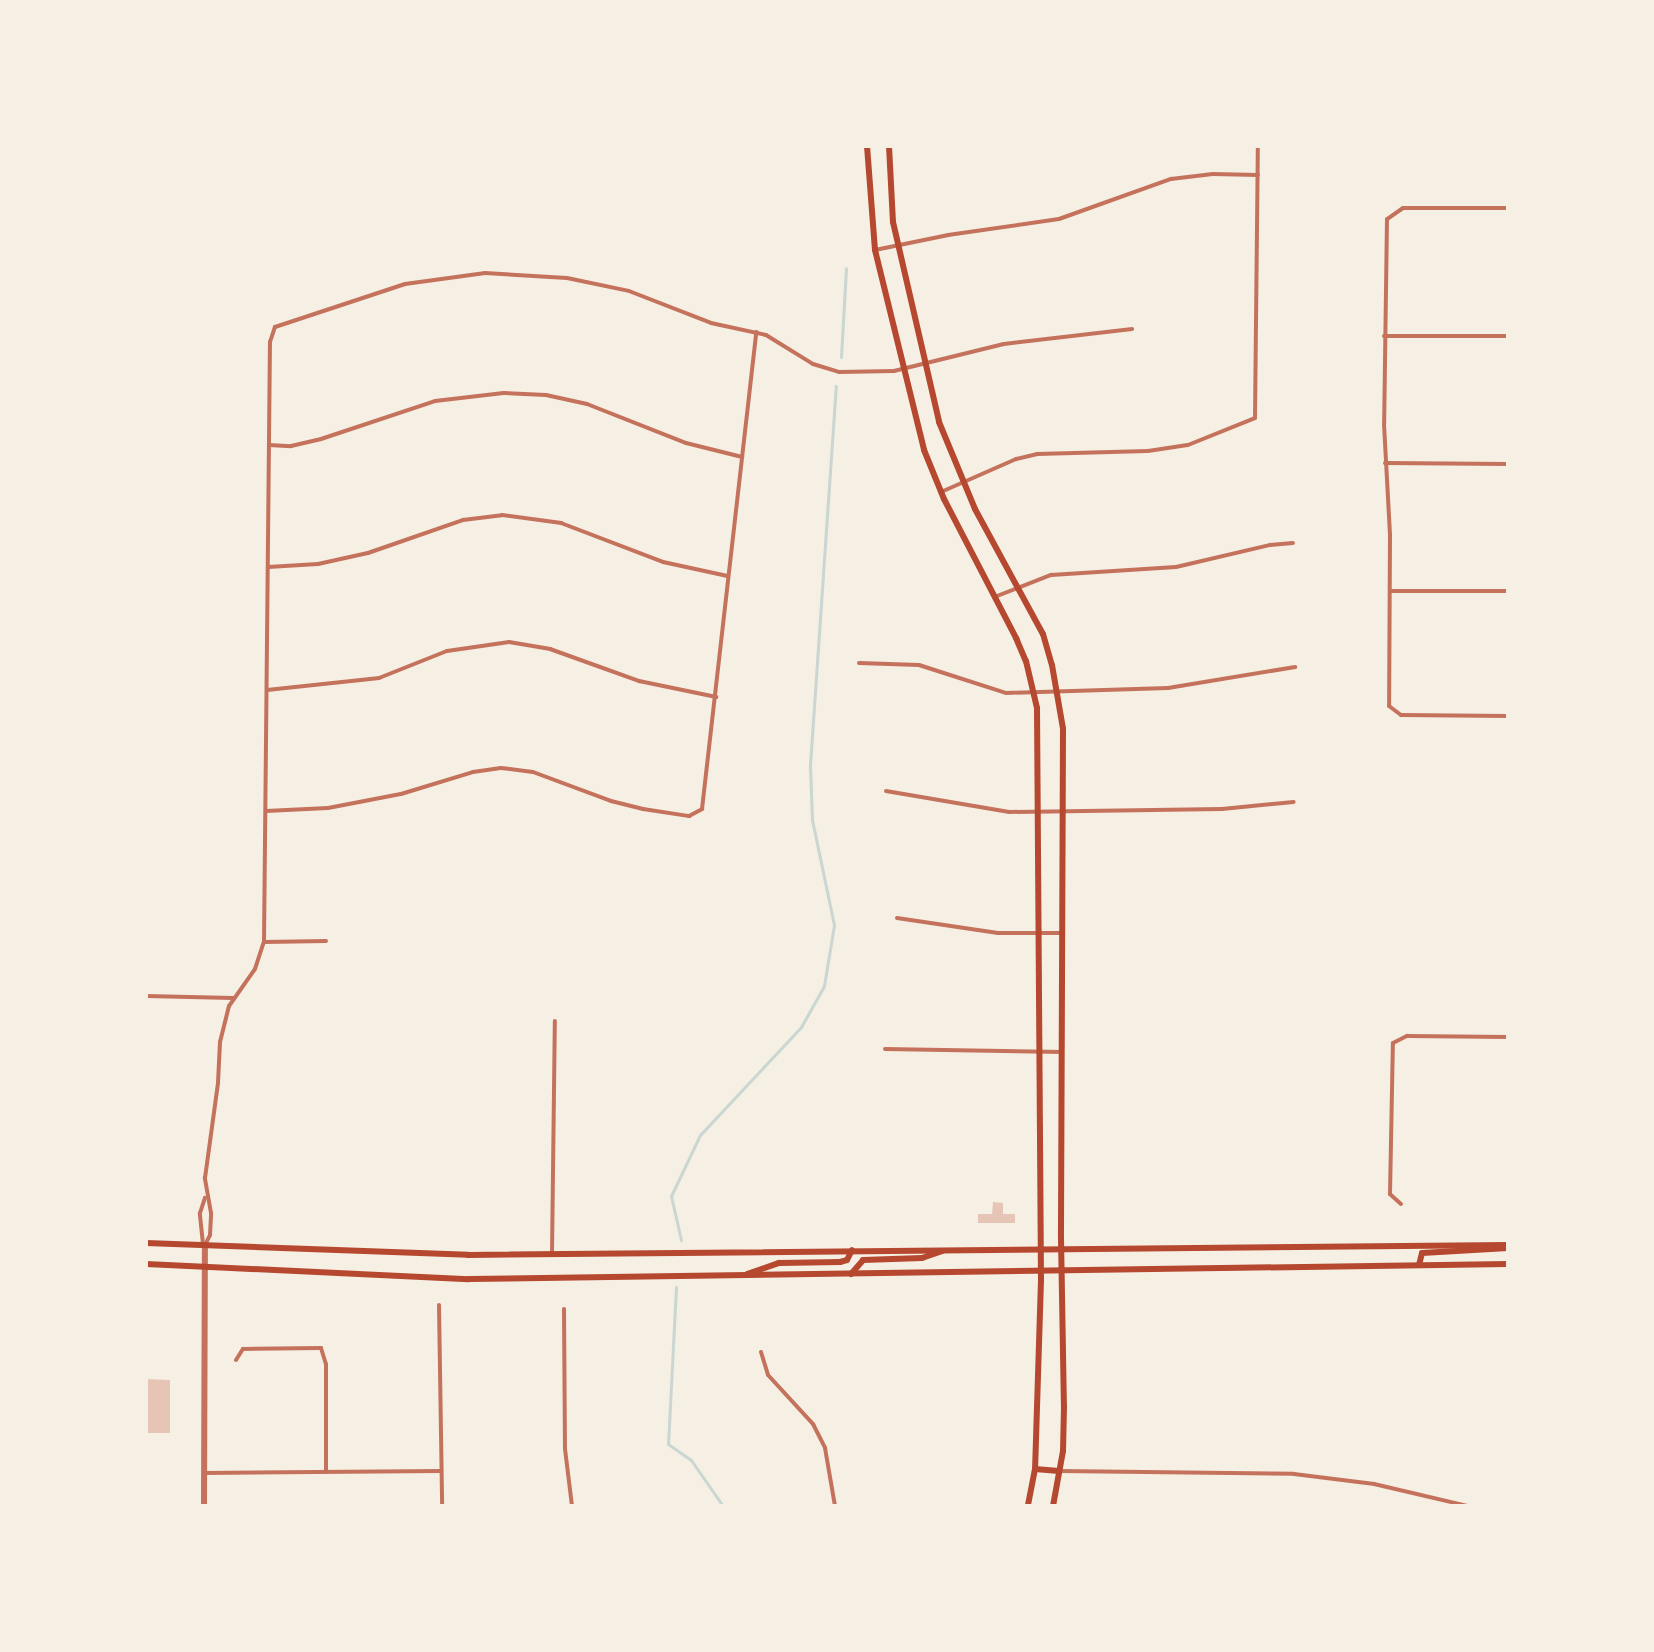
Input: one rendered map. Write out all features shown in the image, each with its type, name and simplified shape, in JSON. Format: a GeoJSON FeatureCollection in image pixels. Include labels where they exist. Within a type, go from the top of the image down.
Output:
{"type":"FeatureCollection","features":[{"type":"Feature","properties":{"kind":"main road"},"geometry":{"type":"LineString","coordinates":[[867,146],[875,250],[924,450],[941,492],[997,596],[1026,661],[1035,693],[1039,812],[1036,934],[1041,1269],[1035,1469],[1028,1506]]}},
{"type":"Feature","properties":{"kind":"main road"},"geometry":{"type":"LineString","coordinates":[[889,146],[890,198],[939,422],[961,481],[1043,634],[1058,692],[1063,729],[1061,1249],[1064,1407],[1053,1506]]}},
{"type":"Feature","properties":{"kind":"main road"},"geometry":{"type":"LineString","coordinates":[[146,1243],[309,1252],[552,1254],[1508,1246]]}},
{"type":"Feature","properties":{"kind":"main road"},"geometry":{"type":"LineString","coordinates":[[1419,1265],[1422,1253],[1508,1246]]}},
{"type":"Feature","properties":{"kind":"main road"},"geometry":{"type":"LineString","coordinates":[[1290,1247],[1290,1266]]}},
{"type":"Feature","properties":{"kind":"main road"},"geometry":{"type":"LineString","coordinates":[[743,1275],[779,1263],[840,1262],[847,1260],[852,1250]]}},
{"type":"Feature","properties":{"kind":"main road"},"geometry":{"type":"LineString","coordinates":[[851,1274],[863,1260],[922,1258],[945,1250]]}},
{"type":"Feature","properties":{"kind":"main road"},"geometry":{"type":"LineString","coordinates":[[146,1264],[469,1279],[1062,1268],[1508,1264]]}},
{"type":"Feature","properties":{"kind":"main road"},"geometry":{"type":"LineString","coordinates":[[1035,1469],[1059,1471]]}},
{"type":"Feature","properties":{"kind":"street"},"geometry":{"type":"LineString","coordinates":[[941,492],[998,465],[1037,454],[1148,451],[1188,445],[1255,418],[1258,146]]}},
{"type":"Feature","properties":{"kind":"street"},"geometry":{"type":"LineString","coordinates":[[875,250],[1059,219],[1171,179],[1213,174],[1258,175]]}},
{"type":"Feature","properties":{"kind":"street"},"geometry":{"type":"LineString","coordinates":[[1508,208],[1403,208],[1391,213],[1385,225],[1384,336],[1390,591],[1389,702],[1395,713],[1508,716]]}},
{"type":"Feature","properties":{"kind":"street"},"geometry":{"type":"LineString","coordinates":[[146,239],[146,348]]}},
{"type":"Feature","properties":{"kind":"street"},"geometry":{"type":"LineString","coordinates":[[205,1246],[200,1237],[200,1213],[206,1196],[220,1042],[233,998],[255,969],[264,942],[270,337],[275,327],[405,284],[485,273],[526,273],[629,291],[711,323],[756,332],[785,344],[813,364],[827,369],[863,373],[903,369],[1004,344],[1132,329]]}},
{"type":"Feature","properties":{"kind":"street"},"geometry":{"type":"LineString","coordinates":[[266,811],[328,808],[401,794],[473,772],[501,768],[533,772],[632,806],[689,816],[698,813],[705,805],[756,332]]}},
{"type":"Feature","properties":{"kind":"street"},"geometry":{"type":"LineString","coordinates":[[1384,336],[1508,336]]}},
{"type":"Feature","properties":{"kind":"street"},"geometry":{"type":"LineString","coordinates":[[269,445],[291,446],[321,439],[435,401],[504,393],[546,395],[587,404],[686,443],[742,457]]}},
{"type":"Feature","properties":{"kind":"street"},"geometry":{"type":"LineString","coordinates":[[1385,463],[1508,464]]}},
{"type":"Feature","properties":{"kind":"street"},"geometry":{"type":"LineString","coordinates":[[268,567],[318,564],[368,553],[463,520],[502,515],[561,523],[663,562],[728,576]]}},
{"type":"Feature","properties":{"kind":"street"},"geometry":{"type":"LineString","coordinates":[[997,596],[1051,575],[1176,567],[1270,545],[1293,543]]}},
{"type":"Feature","properties":{"kind":"street"},"geometry":{"type":"LineString","coordinates":[[1390,591],[1508,591]]}},
{"type":"Feature","properties":{"kind":"street"},"geometry":{"type":"LineString","coordinates":[[267,690],[379,678],[447,651],[509,642],[550,649],[639,681],[716,697]]}},
{"type":"Feature","properties":{"kind":"street"},"geometry":{"type":"LineString","coordinates":[[859,663],[919,665],[1006,693],[1203,685],[1295,667]]}},
{"type":"Feature","properties":{"kind":"street"},"geometry":{"type":"LineString","coordinates":[[886,791],[995,811],[1222,809],[1294,802]]}},
{"type":"Feature","properties":{"kind":"street"},"geometry":{"type":"LineString","coordinates":[[897,918],[972,930],[1036,934],[1064,932]]}},
{"type":"Feature","properties":{"kind":"street"},"geometry":{"type":"LineString","coordinates":[[264,942],[326,941]]}},
{"type":"Feature","properties":{"kind":"street"},"geometry":{"type":"LineString","coordinates":[[146,996],[233,998]]}},
{"type":"Feature","properties":{"kind":"street"},"geometry":{"type":"LineString","coordinates":[[552,1254],[555,1021]]}},
{"type":"Feature","properties":{"kind":"street"},"geometry":{"type":"LineString","coordinates":[[1401,1204],[1390,1194],[1390,1054],[1397,1039],[1407,1036],[1508,1037]]}},
{"type":"Feature","properties":{"kind":"street"},"geometry":{"type":"LineString","coordinates":[[885,1049],[1062,1052]]}},
{"type":"Feature","properties":{"kind":"street"},"geometry":{"type":"LineString","coordinates":[[204,1506],[205,1246],[210,1235],[211,1213],[206,1196]]}},
{"type":"Feature","properties":{"kind":"street"},"geometry":{"type":"LineString","coordinates":[[439,1305],[442,1506]]}},
{"type":"Feature","properties":{"kind":"street"},"geometry":{"type":"LineString","coordinates":[[564,1309],[565,1449],[572,1506]]}},
{"type":"Feature","properties":{"kind":"street"},"geometry":{"type":"LineString","coordinates":[[236,1360],[243,1349],[321,1348],[326,1364],[326,1472]]}},
{"type":"Feature","properties":{"kind":"street"},"geometry":{"type":"LineString","coordinates":[[761,1352],[768,1375],[813,1424],[825,1448],[835,1506]]}},
{"type":"Feature","properties":{"kind":"street"},"geometry":{"type":"LineString","coordinates":[[204,1473],[441,1471]]}},
{"type":"Feature","properties":{"kind":"street"},"geometry":{"type":"LineString","coordinates":[[1059,1471],[1309,1476],[1374,1484],[1468,1506]]}},
{"type":"Feature","properties":{"kind":"building"},"geometry":{"type":"Polygon","coordinates":[[[993,1202],[1003,1203],[1003,1214],[1015,1214],[1015,1223],[978,1223],[978,1214],[992,1214],[993,1202]]]}},
{"type":"Feature","properties":{"kind":"building"},"geometry":{"type":"Polygon","coordinates":[[[146,1379],[170,1380],[170,1433],[146,1433],[146,1379]]]}},
{"type":"Feature","properties":{"kind":"waterway"},"geometry":{"type":"LineString","coordinates":[[841,357],[846,268]]}},
{"type":"Feature","properties":{"kind":"waterway"},"geometry":{"type":"LineString","coordinates":[[681,1240],[671,1196],[700,1135],[801,1027],[824,986],[834,925],[812,820],[810,765],[836,386]]}},
{"type":"Feature","properties":{"kind":"waterway"},"geometry":{"type":"LineString","coordinates":[[676,1287],[668,1444],[691,1460],[723,1506]]}}]}
